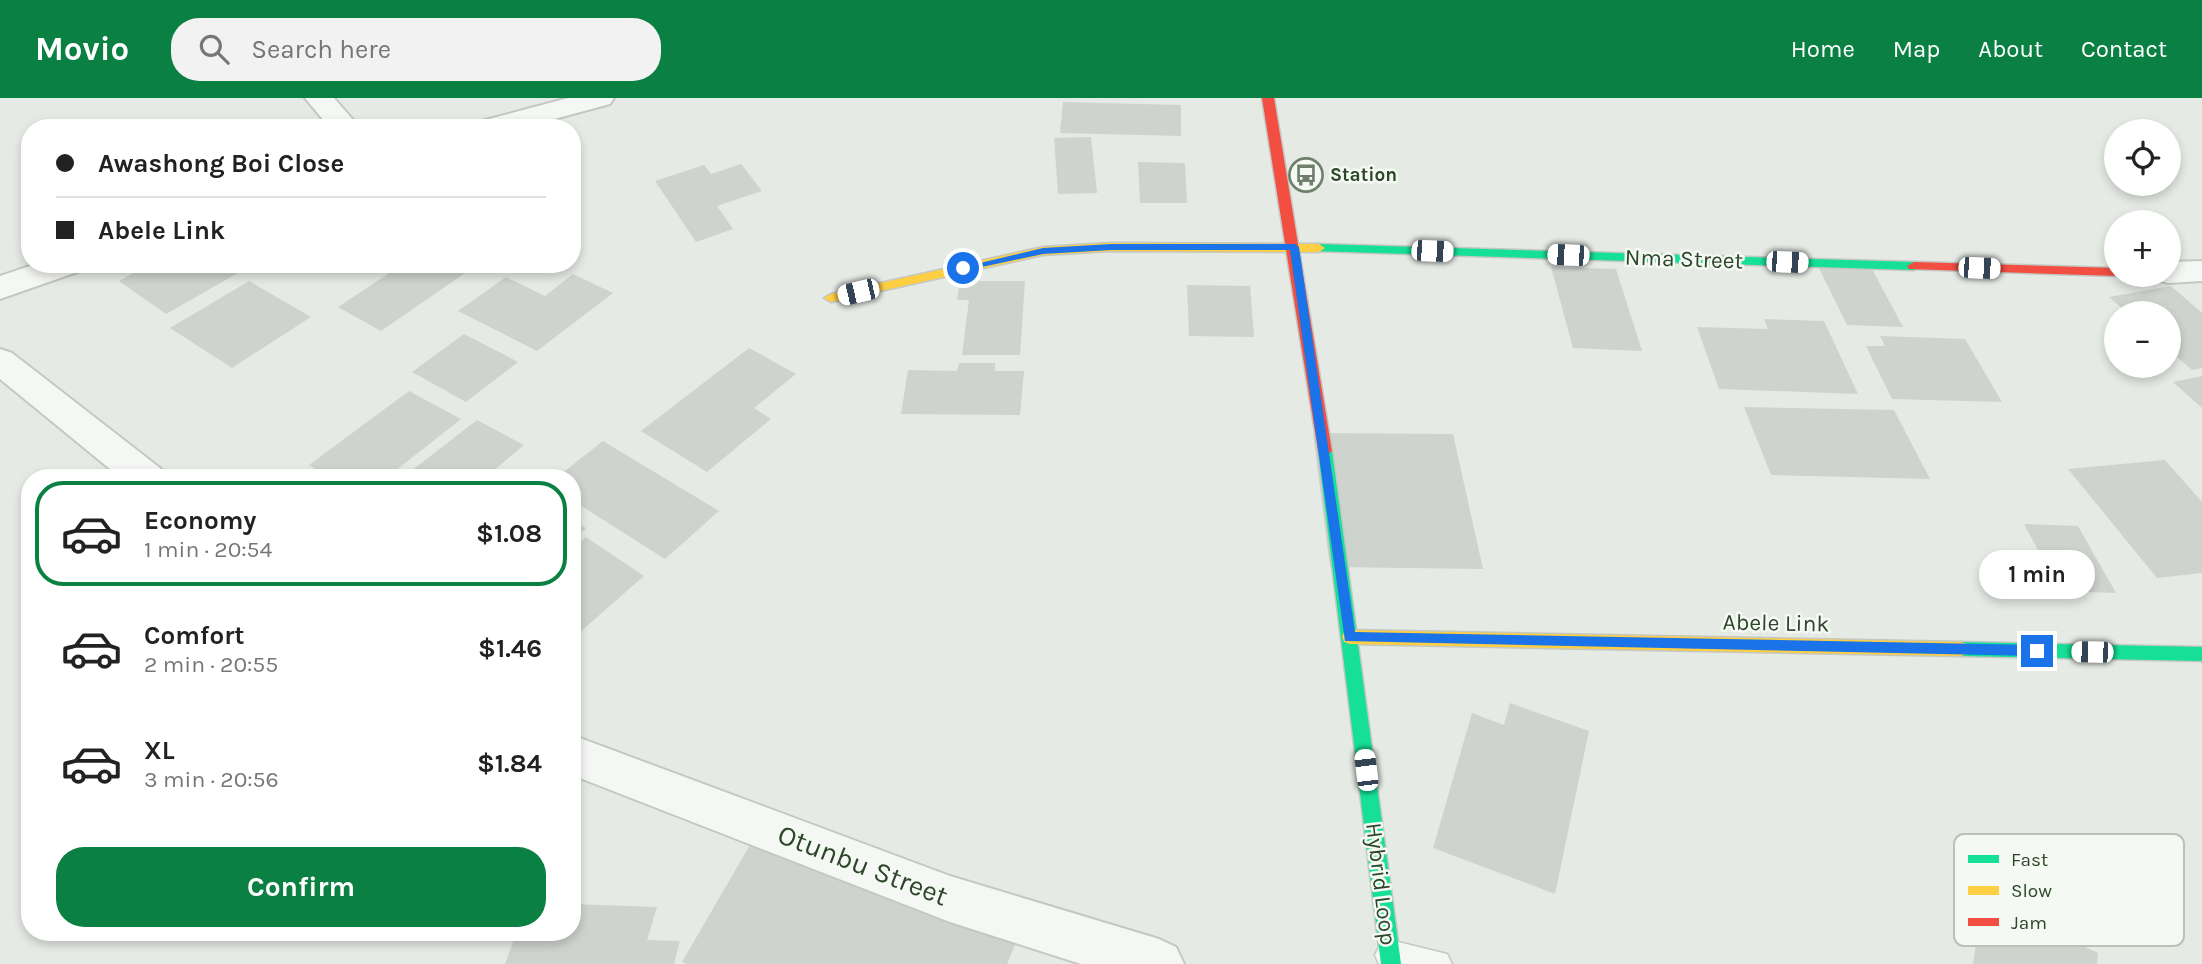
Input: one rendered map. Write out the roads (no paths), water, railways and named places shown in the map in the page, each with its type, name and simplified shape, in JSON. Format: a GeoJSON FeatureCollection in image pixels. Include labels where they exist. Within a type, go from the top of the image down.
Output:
{"type":"FeatureCollection","features":[{"type":"Feature","properties":{"kind":"street"},"geometry":{"type":"LineString","coordinates":[[319,98],[338,119]]}},
{"type":"Feature","properties":{"kind":"street"},"geometry":{"type":"LineString","coordinates":[[522,119],[600,98]]}},
{"type":"Feature","properties":{"kind":"street","name":"Hybrid Loop"},"geometry":{"type":"LineString","coordinates":[[1268,98],[1295,247],[1350,637],[1391,960]]}},
{"type":"Feature","properties":{"kind":"street","name":"Nma Street"},"geometry":{"type":"LineString","coordinates":[[831,298],[1043,251],[1111,247],[1295,247],[2104,272]]}},
{"type":"Feature","properties":{"kind":"street"},"geometry":{"type":"LineString","coordinates":[[2181,272],[2202,271]]}},
{"type":"Feature","properties":{"kind":"street"},"geometry":{"type":"LineString","coordinates":[[0,288],[43,273]]}},
{"type":"Feature","properties":{"kind":"street"},"geometry":{"type":"LineString","coordinates":[[0,361],[136,469]]}},
{"type":"Feature","properties":{"kind":"street","name":"Abele Link"},"geometry":{"type":"LineString","coordinates":[[1350,637],[2202,654]]}},
{"type":"Feature","properties":{"kind":"street","name":"Otunbu Street"},"geometry":{"type":"LineString","coordinates":[[581,758],[950,899],[1159,964]]}},
{"type":"Feature","properties":{"kind":"lane"},"geometry":{"type":"LineString","coordinates":[[1391,960],[1437,964]]}},
{"type":"Feature","properties":{"kind":"place","name":"Station"},"geometry":{"type":"Point","coordinates":[1306,175]}}]}
